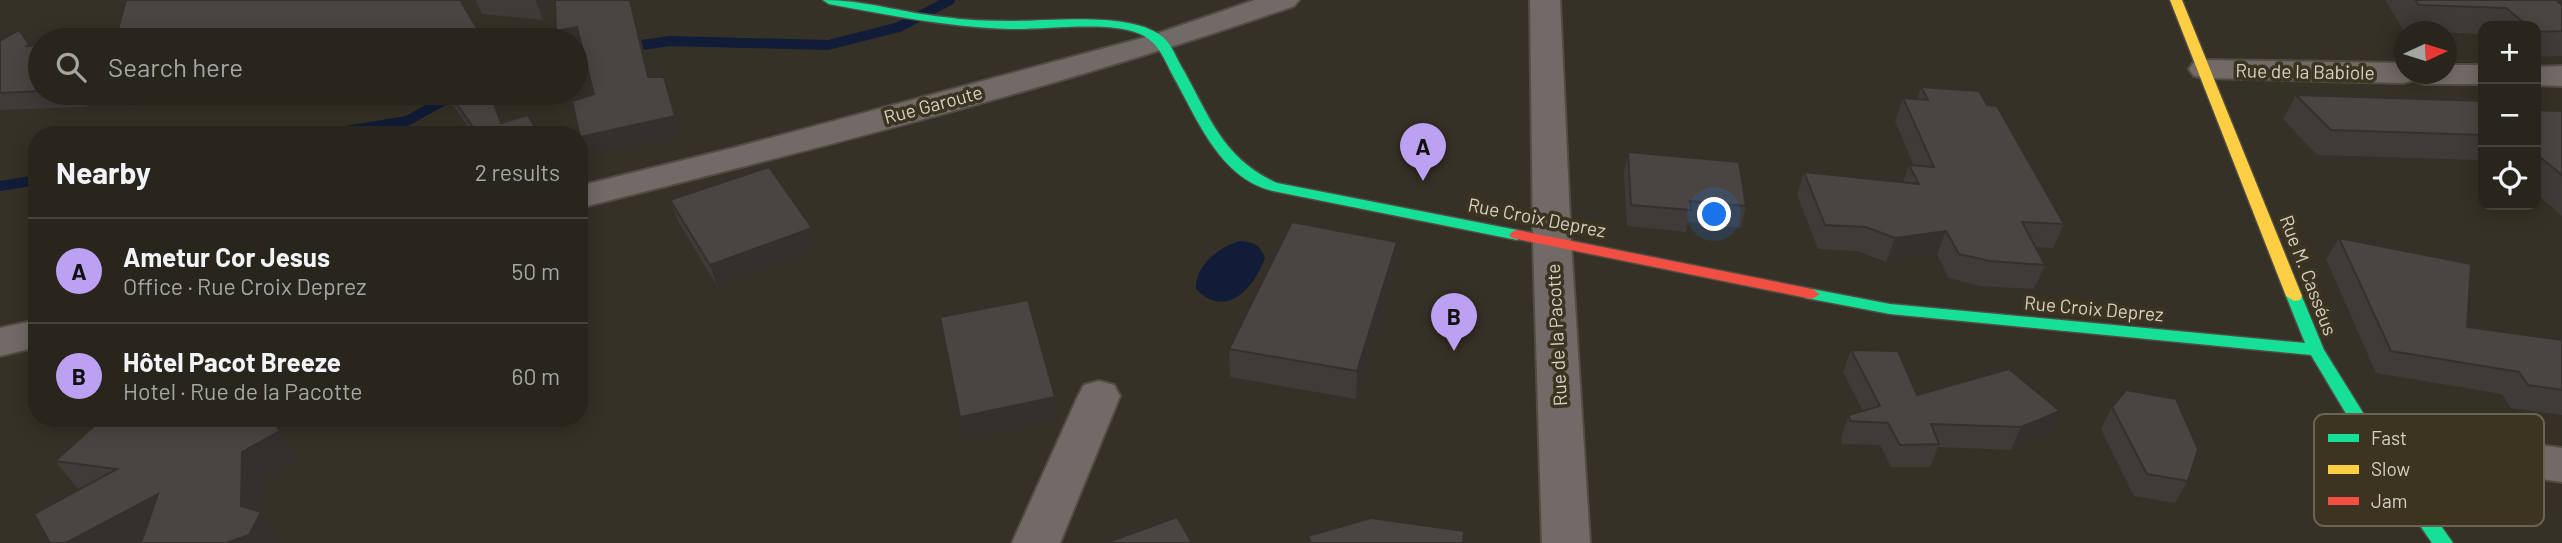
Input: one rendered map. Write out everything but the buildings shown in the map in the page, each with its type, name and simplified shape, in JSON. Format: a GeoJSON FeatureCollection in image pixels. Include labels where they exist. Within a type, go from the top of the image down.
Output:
{"type":"FeatureCollection","features":[{"type":"Feature","properties":{"kind":"street"},"geometry":{"type":"LineString","coordinates":[[829,0],[895,10],[897,13],[1009,25],[1112,24],[1143,31],[1161,42]]}},
{"type":"Feature","properties":{"kind":"street","name":"Rue Garoute"},"geometry":{"type":"LineString","coordinates":[[588,195],[744,156],[1161,42],[1284,0]]}},
{"type":"Feature","properties":{"kind":"street","name":"Rue de la Pacotte"},"geometry":{"type":"LineString","coordinates":[[1545,0],[1552,241],[1566,543]]}},
{"type":"Feature","properties":{"kind":"street","name":"Rue M. Casséus"},"geometry":{"type":"LineString","coordinates":[[2176,0],[2315,350],[2355,414]]}},
{"type":"Feature","properties":{"kind":"street","name":"Rue Croix Deprez"},"geometry":{"type":"LineString","coordinates":[[1161,42],[1215,139],[1249,176],[1273,187],[1890,309],[2315,350]]}},
{"type":"Feature","properties":{"kind":"street","name":"Rue de la Babiole"},"geometry":{"type":"LineString","coordinates":[[2205,69],[2394,73]]}},
{"type":"Feature","properties":{"kind":"street"},"geometry":{"type":"LineString","coordinates":[[2457,75],[2478,75]]}},
{"type":"Feature","properties":{"kind":"street"},"geometry":{"type":"LineString","coordinates":[[0,342],[28,335]]}},
{"type":"Feature","properties":{"kind":"street"},"geometry":{"type":"LineString","coordinates":[[1037,543],[1099,396]]}},
{"type":"Feature","properties":{"kind":"street"},"geometry":{"type":"LineString","coordinates":[[2544,462],[2562,465]]}},
{"type":"Feature","properties":{"kind":"street","name":"Rue M. Casséus"},"geometry":{"type":"LineString","coordinates":[[2431,526],[2443,543]]}},
{"type":"Feature","properties":{"kind":"water"},"geometry":{"type":"Polygon","coordinates":[[[1240,241],[1259,247],[1265,258],[1254,280],[1238,296],[1228,301],[1207,298],[1196,289],[1204,265],[1217,252],[1240,241]]]}},
{"type":"Feature","properties":{"kind":"waterway"},"geometry":{"type":"LineString","coordinates":[[628,47],[670,41],[828,45],[899,27],[950,0]]}},
{"type":"Feature","properties":{"kind":"waterway"},"geometry":{"type":"LineString","coordinates":[[588,54],[599,52]]}},
{"type":"Feature","properties":{"kind":"waterway"},"geometry":{"type":"LineString","coordinates":[[377,126],[407,121],[436,105]]}},
{"type":"Feature","properties":{"kind":"waterway"},"geometry":{"type":"LineString","coordinates":[[0,186],[28,181]]}},
{"type":"Feature","properties":{"kind":"traffic: fast"},"geometry":{"type":"LineString","coordinates":[[829,0],[944,21],[1009,25],[1112,24],[1143,31],[1161,42],[1215,139],[1232,161],[1249,176],[1273,187],[1517,235]]}},
{"type":"Feature","properties":{"kind":"traffic: fast"},"geometry":{"type":"LineString","coordinates":[[1812,294],[1890,309],[2316,350]]}},
{"type":"Feature","properties":{"kind":"traffic: fast"},"geometry":{"type":"LineString","coordinates":[[2294,296],[2316,350],[2355,414]]}},
{"type":"Feature","properties":{"kind":"traffic: fast"},"geometry":{"type":"LineString","coordinates":[[2431,526],[2443,543]]}},
{"type":"Feature","properties":{"kind":"traffic: slow"},"geometry":{"type":"LineString","coordinates":[[2176,0],[2294,296]]}},
{"type":"Feature","properties":{"kind":"traffic: jam"},"geometry":{"type":"LineString","coordinates":[[1517,235],[1812,294]]}},
{"type":"Feature","properties":{"kind":"place","name":"Ametur Cor Jesus"},"geometry":{"type":"Point","coordinates":[1423,181]}},
{"type":"Feature","properties":{"kind":"place","name":"Hôtel Pacot Breeze"},"geometry":{"type":"Point","coordinates":[1454,351]}}]}
